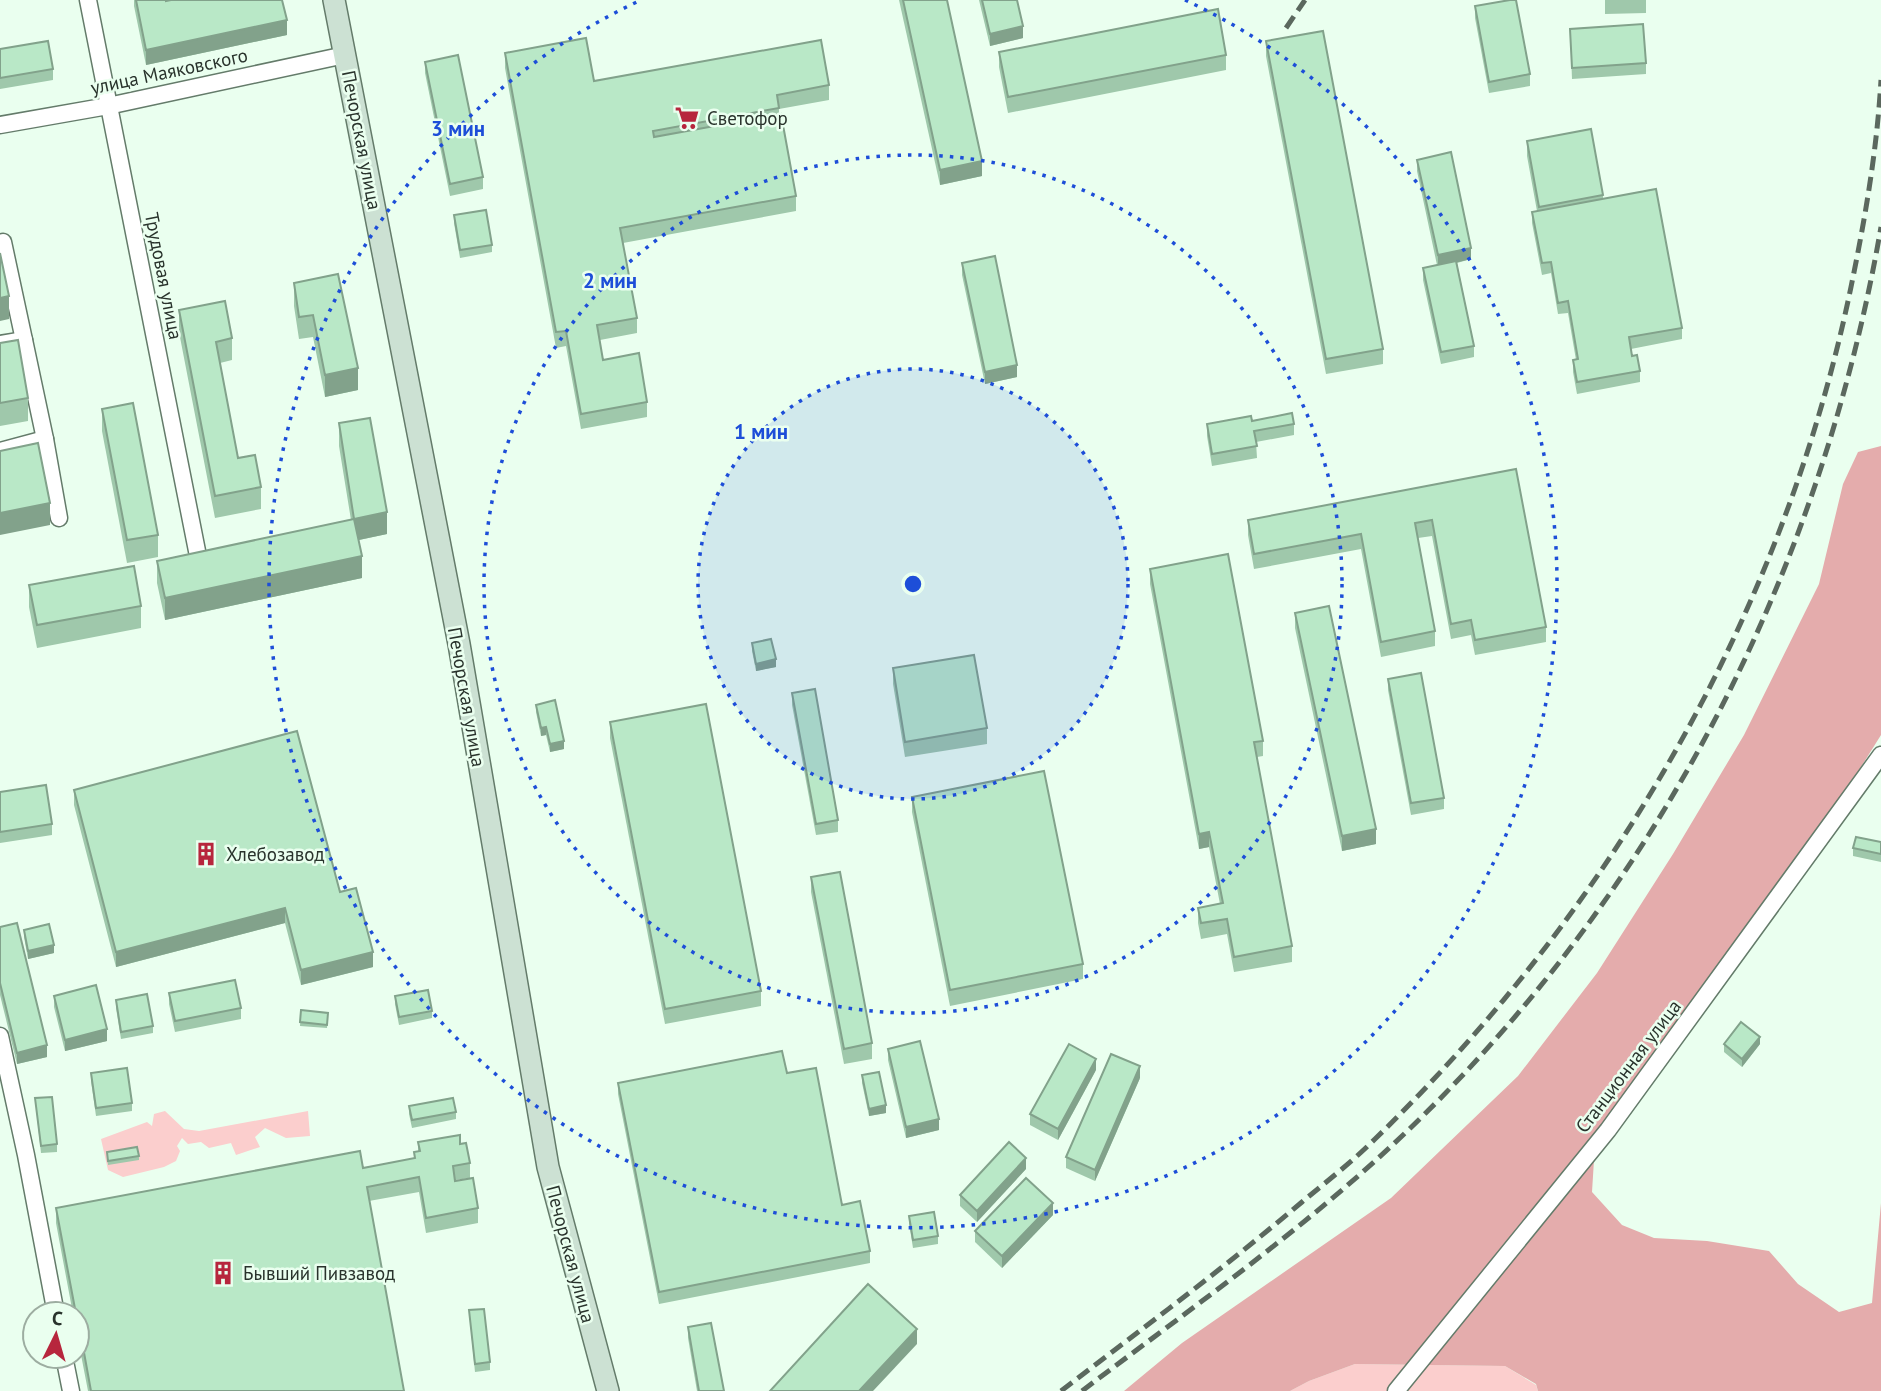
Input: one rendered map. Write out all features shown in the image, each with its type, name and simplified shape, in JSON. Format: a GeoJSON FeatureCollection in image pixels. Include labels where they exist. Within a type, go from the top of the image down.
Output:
{"type":"FeatureCollection","features":[{"type":"Feature","properties":{"kind":"street","name":"Трудовая улица"},"geometry":{"type":"LineString","coordinates":[[88,0],[199,561]]}},
{"type":"Feature","properties":{"kind":"street","name":"Печорская улица"},"geometry":{"type":"LineString","coordinates":[[334,0],[459,644],[548,1167],[608,1391]]}},
{"type":"Feature","properties":{"kind":"street","name":"улица Маяковского"},"geometry":{"type":"LineString","coordinates":[[0,125],[108,106],[345,55]]}},
{"type":"Feature","properties":{"kind":"street"},"geometry":{"type":"LineString","coordinates":[[3,242],[59,518]]}},
{"type":"Feature","properties":{"kind":"street"},"geometry":{"type":"LineString","coordinates":[[0,344],[24,340]]}},
{"type":"Feature","properties":{"kind":"street"},"geometry":{"type":"LineString","coordinates":[[0,451],[45,439]]}},
{"type":"Feature","properties":{"kind":"street","name":"Станционная улица"},"geometry":{"type":"LineString","coordinates":[[1396,1391],[1608,1130],[1881,755]]}},
{"type":"Feature","properties":{"kind":"street"},"geometry":{"type":"LineString","coordinates":[[0,1036],[53,1300]]}},
{"type":"Feature","properties":{"kind":"street"},"geometry":{"type":"LineString","coordinates":[[67,1370],[71,1391]]}},
{"type":"Feature","properties":{"kind":"shaded area"},"geometry":{"type":"Polygon","coordinates":[[[1881,446],[1881,735],[1839,802],[1595,1144],[1592,1192],[1622,1225],[1654,1238],[1707,1241],[1769,1251],[1798,1284],[1839,1312],[1872,1303],[1881,1203],[1881,1391],[1538,1391],[1536,1384],[1505,1366],[1355,1364],[1290,1391],[1124,1391],[1182,1343],[1391,1198],[1518,1076],[1597,973],[1673,854],[1744,735],[1819,584],[1843,484],[1858,452],[1881,446]]]}},
{"type":"Feature","properties":{"kind":"shaded area"},"geometry":{"type":"Polygon","coordinates":[[[165,1111],[184,1129],[199,1131],[308,1111],[310,1136],[286,1138],[265,1128],[255,1137],[260,1147],[236,1155],[231,1143],[209,1148],[201,1142],[188,1144],[182,1138],[177,1146],[180,1151],[176,1161],[164,1167],[123,1177],[108,1170],[101,1139],[147,1122],[152,1126],[154,1114],[165,1111]]]}},
{"type":"Feature","properties":{"kind":"shaded area"},"geometry":{"type":"Polygon","coordinates":[[[1355,1364],[1505,1366],[1536,1385],[1538,1391],[1290,1391],[1355,1364]]]}},
{"type":"Feature","properties":{"kind":"building"},"geometry":{"type":"Polygon","coordinates":[[[136,0],[282,0],[287,20],[146,50],[136,0]]]}},
{"type":"Feature","properties":{"kind":"building"},"geometry":{"type":"Polygon","coordinates":[[[903,0],[947,0],[982,161],[940,170],[903,0]]]}},
{"type":"Feature","properties":{"kind":"building"},"geometry":{"type":"Polygon","coordinates":[[[982,0],[1017,0],[1023,26],[990,34],[982,0]]]}},
{"type":"Feature","properties":{"kind":"building"},"geometry":{"type":"Polygon","coordinates":[[[1516,0],[1530,74],[1489,82],[1475,6],[1516,0]]]}},
{"type":"Feature","properties":{"kind":"building"},"geometry":{"type":"Polygon","coordinates":[[[1218,9],[1226,55],[1008,97],[999,52],[1218,9]]]}},
{"type":"Feature","properties":{"kind":"building"},"geometry":{"type":"Polygon","coordinates":[[[1643,24],[1646,63],[1572,68],[1570,29],[1643,24]]]}},
{"type":"Feature","properties":{"kind":"building"},"geometry":{"type":"Polygon","coordinates":[[[1323,31],[1383,349],[1326,359],[1266,41],[1323,31]]]}},
{"type":"Feature","properties":{"kind":"building"},"geometry":{"type":"Polygon","coordinates":[[[586,38],[594,81],[821,40],[829,85],[777,95],[779,108],[653,131],[654,137],[781,114],[796,196],[620,228],[637,318],[597,325],[603,360],[639,353],[647,402],[581,414],[566,331],[556,332],[505,53],[586,38]]]}},
{"type":"Feature","properties":{"kind":"building"},"geometry":{"type":"Polygon","coordinates":[[[48,41],[53,69],[0,78],[0,49],[48,41]]]}},
{"type":"Feature","properties":{"kind":"building"},"geometry":{"type":"Polygon","coordinates":[[[458,55],[483,177],[450,184],[425,62],[458,55]]]}},
{"type":"Feature","properties":{"kind":"building"},"geometry":{"type":"Polygon","coordinates":[[[1591,129],[1603,195],[1539,207],[1527,141],[1591,129]]]}},
{"type":"Feature","properties":{"kind":"building"},"geometry":{"type":"Polygon","coordinates":[[[1451,152],[1471,248],[1438,255],[1417,160],[1451,152]]]}},
{"type":"Feature","properties":{"kind":"building"},"geometry":{"type":"Polygon","coordinates":[[[1656,189],[1682,328],[1629,337],[1632,356],[1637,355],[1640,371],[1577,382],[1573,360],[1578,359],[1568,301],[1558,303],[1551,262],[1542,263],[1532,212],[1656,189]]]}},
{"type":"Feature","properties":{"kind":"building"},"geometry":{"type":"Polygon","coordinates":[[[486,210],[492,245],[460,250],[454,215],[486,210]]]}},
{"type":"Feature","properties":{"kind":"building"},"geometry":{"type":"Polygon","coordinates":[[[0,253],[9,296],[0,298],[0,253]]]}},
{"type":"Feature","properties":{"kind":"building"},"geometry":{"type":"Polygon","coordinates":[[[995,256],[1017,365],[985,372],[962,263],[995,256]]]}},
{"type":"Feature","properties":{"kind":"building"},"geometry":{"type":"Polygon","coordinates":[[[1456,261],[1474,346],[1441,352],[1423,268],[1456,261]]]}},
{"type":"Feature","properties":{"kind":"building"},"geometry":{"type":"Polygon","coordinates":[[[338,274],[358,368],[325,375],[313,315],[299,317],[294,283],[338,274]]]}},
{"type":"Feature","properties":{"kind":"building"},"geometry":{"type":"Polygon","coordinates":[[[225,301],[232,338],[216,342],[238,458],[255,455],[261,487],[215,496],[179,310],[225,301]]]}},
{"type":"Feature","properties":{"kind":"building"},"geometry":{"type":"Polygon","coordinates":[[[18,340],[28,398],[0,403],[0,343],[18,340]]]}},
{"type":"Feature","properties":{"kind":"building"},"geometry":{"type":"Polygon","coordinates":[[[133,403],[158,535],[127,540],[102,409],[133,403]]]}},
{"type":"Feature","properties":{"kind":"building"},"geometry":{"type":"Polygon","coordinates":[[[1292,413],[1294,424],[1254,431],[1257,446],[1212,454],[1207,424],[1251,416],[1252,421],[1292,413]]]}},
{"type":"Feature","properties":{"kind":"building"},"geometry":{"type":"Polygon","coordinates":[[[370,418],[387,512],[354,519],[339,423],[370,418]]]}},
{"type":"Feature","properties":{"kind":"building"},"geometry":{"type":"Polygon","coordinates":[[[38,443],[50,503],[0,513],[0,451],[38,443]]]}},
{"type":"Feature","properties":{"kind":"building"},"geometry":{"type":"Polygon","coordinates":[[[1516,469],[1546,627],[1475,640],[1471,620],[1451,624],[1432,520],[1415,523],[1435,631],[1381,642],[1361,534],[1254,554],[1248,520],[1516,469]]]}},
{"type":"Feature","properties":{"kind":"building"},"geometry":{"type":"Polygon","coordinates":[[[354,519],[362,556],[165,598],[157,561],[354,519]]]}},
{"type":"Feature","properties":{"kind":"building"},"geometry":{"type":"Polygon","coordinates":[[[1228,554],[1263,741],[1254,742],[1292,946],[1234,957],[1227,919],[1201,923],[1198,908],[1223,903],[1209,832],[1199,834],[1150,569],[1228,554]]]}},
{"type":"Feature","properties":{"kind":"building"},"geometry":{"type":"Polygon","coordinates":[[[134,566],[141,606],[37,625],[29,585],[134,566]]]}},
{"type":"Feature","properties":{"kind":"building"},"geometry":{"type":"Polygon","coordinates":[[[1329,606],[1376,829],[1342,836],[1295,613],[1329,606]]]}},
{"type":"Feature","properties":{"kind":"building"},"geometry":{"type":"Polygon","coordinates":[[[771,639],[776,659],[756,664],[752,643],[771,639]]]}},
{"type":"Feature","properties":{"kind":"building"},"geometry":{"type":"Polygon","coordinates":[[[974,655],[987,728],[905,742],[893,668],[974,655]]]}},
{"type":"Feature","properties":{"kind":"building"},"geometry":{"type":"Polygon","coordinates":[[[1421,673],[1444,798],[1411,803],[1388,679],[1421,673]]]}},
{"type":"Feature","properties":{"kind":"building"},"geometry":{"type":"Polygon","coordinates":[[[815,689],[838,820],[816,824],[792,693],[815,689]]]}},
{"type":"Feature","properties":{"kind":"building"},"geometry":{"type":"Polygon","coordinates":[[[555,700],[564,741],[550,744],[546,727],[541,728],[536,705],[555,700]]]}},
{"type":"Feature","properties":{"kind":"building"},"geometry":{"type":"Polygon","coordinates":[[[706,704],[761,991],[665,1009],[610,722],[706,704]]]}},
{"type":"Feature","properties":{"kind":"building","name":"Хлебозавод"},"geometry":{"type":"Polygon","coordinates":[[[297,731],[340,892],[356,888],[373,952],[301,970],[285,908],[116,952],[74,790],[297,731]]]}},
{"type":"Feature","properties":{"kind":"building"},"geometry":{"type":"Polygon","coordinates":[[[1044,771],[1083,964],[950,990],[912,797],[1044,771]]]}},
{"type":"Feature","properties":{"kind":"building"},"geometry":{"type":"Polygon","coordinates":[[[46,785],[52,824],[0,832],[0,792],[46,785]]]}},
{"type":"Feature","properties":{"kind":"building"},"geometry":{"type":"Polygon","coordinates":[[[1856,837],[1881,842],[1881,854],[1853,848],[1856,837]]]}},
{"type":"Feature","properties":{"kind":"building"},"geometry":{"type":"Polygon","coordinates":[[[840,872],[872,1043],[844,1049],[811,877],[840,872]]]}},
{"type":"Feature","properties":{"kind":"building"},"geometry":{"type":"Polygon","coordinates":[[[17,923],[47,1045],[17,1053],[0,983],[0,927],[17,923]]]}},
{"type":"Feature","properties":{"kind":"building"},"geometry":{"type":"Polygon","coordinates":[[[49,924],[54,945],[28,951],[24,930],[49,924]]]}},
{"type":"Feature","properties":{"kind":"building"},"geometry":{"type":"Polygon","coordinates":[[[235,980],[241,1008],[175,1021],[169,993],[235,980]]]}},
{"type":"Feature","properties":{"kind":"building"},"geometry":{"type":"Polygon","coordinates":[[[96,985],[107,1029],[65,1040],[54,996],[96,985]]]}},
{"type":"Feature","properties":{"kind":"building"},"geometry":{"type":"Polygon","coordinates":[[[428,990],[432,1011],[399,1017],[395,996],[428,990]]]}},
{"type":"Feature","properties":{"kind":"building"},"geometry":{"type":"Polygon","coordinates":[[[147,994],[153,1026],[121,1032],[116,1000],[147,994]]]}},
{"type":"Feature","properties":{"kind":"building"},"geometry":{"type":"Polygon","coordinates":[[[301,1010],[328,1013],[327,1025],[300,1022],[301,1010]]]}},
{"type":"Feature","properties":{"kind":"building"},"geometry":{"type":"Polygon","coordinates":[[[1741,1022],[1760,1037],[1742,1059],[1724,1044],[1741,1022]]]}},
{"type":"Feature","properties":{"kind":"building"},"geometry":{"type":"Polygon","coordinates":[[[920,1041],[939,1119],[906,1127],[888,1049],[920,1041]]]}},
{"type":"Feature","properties":{"kind":"building"},"geometry":{"type":"Polygon","coordinates":[[[1069,1044],[1096,1059],[1058,1129],[1030,1114],[1069,1044]]]}},
{"type":"Feature","properties":{"kind":"building"},"geometry":{"type":"Polygon","coordinates":[[[782,1051],[787,1073],[816,1068],[842,1205],[860,1201],[870,1251],[659,1292],[618,1083],[782,1051]]]}},
{"type":"Feature","properties":{"kind":"building"},"geometry":{"type":"Polygon","coordinates":[[[1111,1054],[1140,1066],[1095,1170],[1066,1157],[1111,1054]]]}},
{"type":"Feature","properties":{"kind":"building"},"geometry":{"type":"Polygon","coordinates":[[[127,1068],[132,1103],[96,1108],[91,1073],[127,1068]]]}},
{"type":"Feature","properties":{"kind":"building"},"geometry":{"type":"Polygon","coordinates":[[[879,1072],[886,1105],[869,1109],[862,1075],[879,1072]]]}},
{"type":"Feature","properties":{"kind":"building"},"geometry":{"type":"Polygon","coordinates":[[[52,1097],[57,1144],[41,1146],[35,1098],[52,1097]]]}},
{"type":"Feature","properties":{"kind":"building"},"geometry":{"type":"Polygon","coordinates":[[[453,1098],[456,1112],[412,1120],[409,1106],[453,1098]]]}},
{"type":"Feature","properties":{"kind":"building","name":"Бывший Пивзавод"},"geometry":{"type":"Polygon","coordinates":[[[460,1135],[460,1144],[466,1143],[470,1163],[453,1166],[455,1181],[473,1178],[478,1208],[426,1218],[419,1177],[367,1187],[404,1391],[91,1391],[87,1370],[91,1370],[91,1300],[73,1300],[56,1208],[360,1151],[363,1168],[415,1158],[414,1152],[420,1151],[418,1142],[460,1135]]]}},
{"type":"Feature","properties":{"kind":"building"},"geometry":{"type":"Polygon","coordinates":[[[1009,1142],[1026,1158],[977,1211],[960,1195],[1009,1142]]]}},
{"type":"Feature","properties":{"kind":"building"},"geometry":{"type":"Polygon","coordinates":[[[137,1147],[139,1156],[108,1161],[107,1152],[137,1147]]]}},
{"type":"Feature","properties":{"kind":"building"},"geometry":{"type":"Polygon","coordinates":[[[1026,1178],[1053,1203],[1002,1256],[975,1231],[1026,1178]]]}},
{"type":"Feature","properties":{"kind":"building"},"geometry":{"type":"Polygon","coordinates":[[[934,1212],[938,1236],[913,1240],[909,1216],[934,1212]]]}},
{"type":"Feature","properties":{"kind":"building"},"geometry":{"type":"Polygon","coordinates":[[[868,1284],[917,1329],[859,1391],[770,1391],[868,1284]]]}},
{"type":"Feature","properties":{"kind":"building"},"geometry":{"type":"Polygon","coordinates":[[[484,1309],[490,1362],[475,1364],[469,1310],[484,1309]]]}},
{"type":"Feature","properties":{"kind":"building"},"geometry":{"type":"Polygon","coordinates":[[[711,1323],[724,1391],[699,1391],[688,1327],[711,1323]]]}},
{"type":"Feature","properties":{"kind":"railway"},"geometry":{"type":"LineString","coordinates":[[1286,28],[1305,0]]}},
{"type":"Feature","properties":{"kind":"railway"},"geometry":{"type":"LineString","coordinates":[[1061,1391],[1243,1251],[1375,1139],[1461,1050],[1540,955],[1612,854],[1677,749],[1733,639],[1782,525],[1821,407],[1851,287],[1870,184],[1881,80]]}},
{"type":"Feature","properties":{"kind":"railway"},"geometry":{"type":"LineString","coordinates":[[1082,1391],[1268,1250],[1375,1161],[1472,1065],[1559,962],[1637,852],[1706,736],[1765,615],[1814,489],[1853,360],[1881,227]]}},
{"type":"Feature","properties":{"kind":"place","name":"Светофор"},"geometry":{"type":"Point","coordinates":[687,118]}},
{"type":"Feature","properties":{"kind":"place","name":"Хлебозавод"},"geometry":{"type":"Point","coordinates":[206,854]}},
{"type":"Feature","properties":{"kind":"place","name":"Бывший Пивзавод"},"geometry":{"type":"Point","coordinates":[223,1273]}}]}
